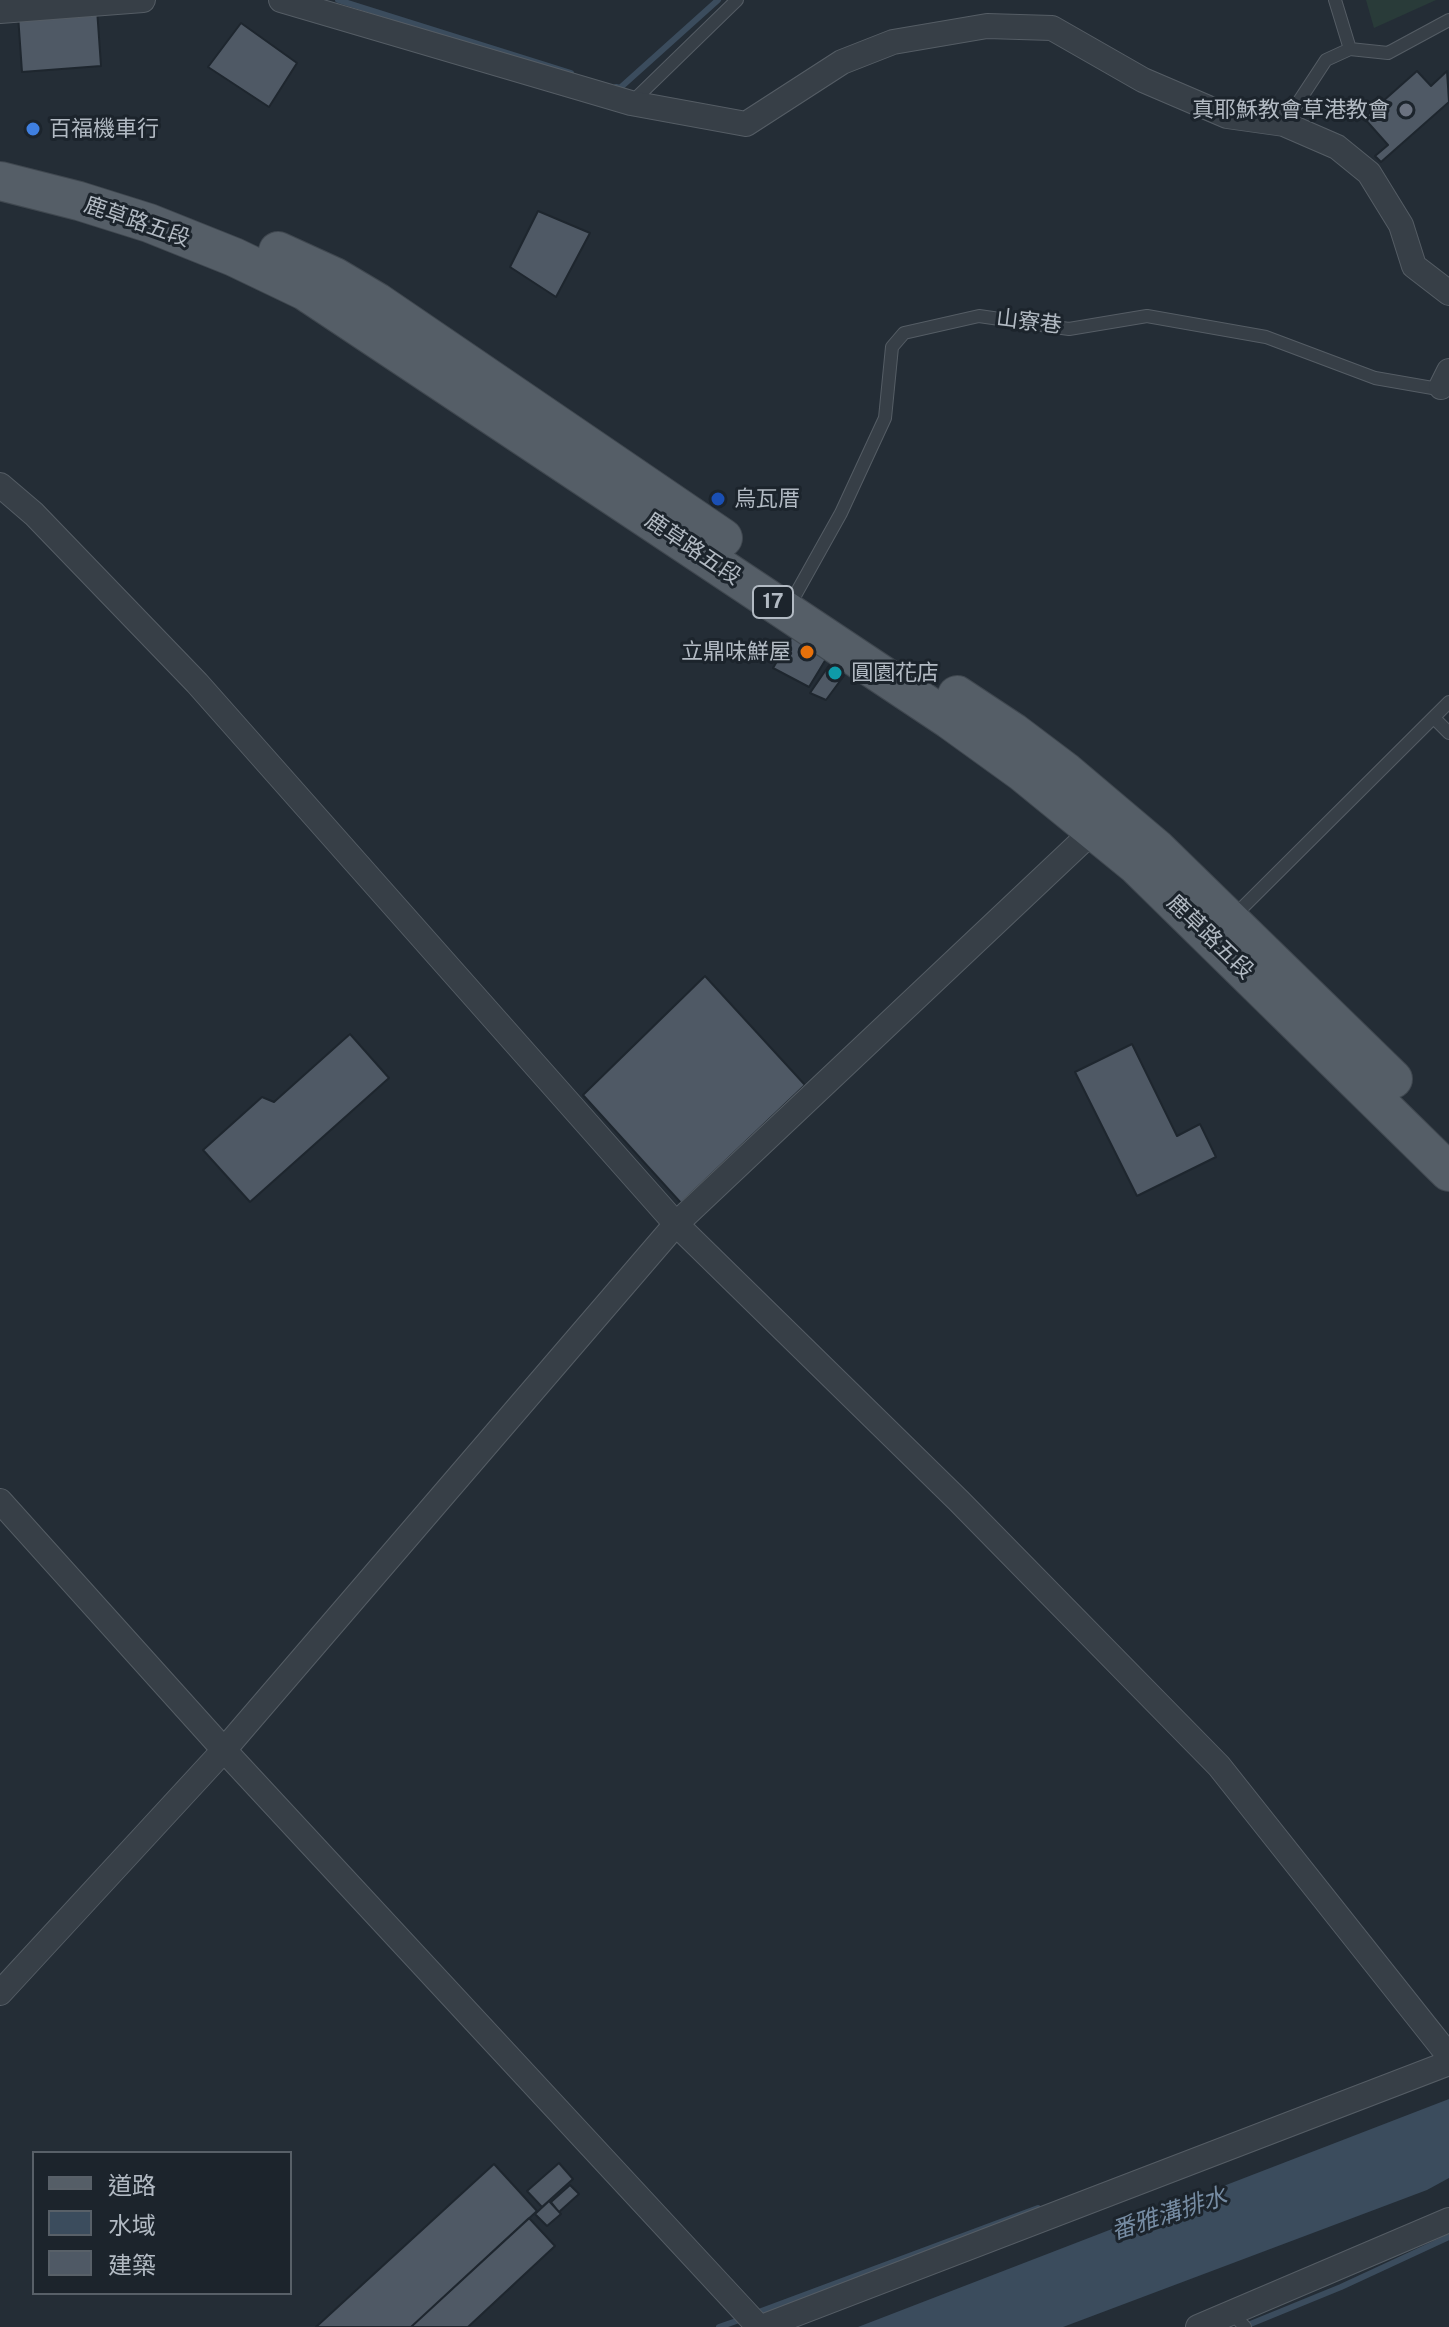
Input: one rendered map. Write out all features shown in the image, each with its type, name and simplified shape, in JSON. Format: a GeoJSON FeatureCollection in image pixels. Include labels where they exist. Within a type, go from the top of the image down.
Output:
{"type":"FeatureCollection","features":[{"type":"Feature","properties":{"kind":"main road","name":"鹿草路五段"},"geometry":{"type":"LineString","coordinates":[[0,155],[94,180],[205,217],[335,277],[377,302],[793,600],[1095,829],[1136,865],[1221,929],[1449,1135]]}},
{"type":"Feature","properties":{"kind":"main road","name":"鹿草路五段"},"geometry":{"type":"LineString","coordinates":[[0,181],[149,223],[234,257],[305,291],[793,600],[1013,732],[1157,849],[1221,929],[1449,1172]]}},
{"type":"Feature","properties":{"kind":"street"},"geometry":{"type":"LineString","coordinates":[[0,11],[143,0]]}},
{"type":"Feature","properties":{"kind":"street"},"geometry":{"type":"LineString","coordinates":[[281,0],[631,103],[746,124],[842,62],[893,42],[987,26],[1052,28],[1143,80],[1227,116],[1284,124],[1337,147],[1369,173],[1401,225],[1414,266],[1449,293]]}},
{"type":"Feature","properties":{"kind":"street"},"geometry":{"type":"LineString","coordinates":[[0,485],[34,514],[197,683],[676,1224],[959,1501],[1219,1766],[1449,2056]]}},
{"type":"Feature","properties":{"kind":"street"},"geometry":{"type":"LineString","coordinates":[[0,1993],[224,1750],[676,1224],[1095,829]]}},
{"type":"Feature","properties":{"kind":"street"},"geometry":{"type":"LineString","coordinates":[[0,1501],[224,1750],[760,2327],[1449,2063]]}},
{"type":"Feature","properties":{"kind":"street"},"geometry":{"type":"LineString","coordinates":[[1198,2327],[1239,2320],[1449,2220]]}},
{"type":"Feature","properties":{"kind":"lane"},"geometry":{"type":"LineString","coordinates":[[631,103],[737,0]]}},
{"type":"Feature","properties":{"kind":"lane"},"geometry":{"type":"LineString","coordinates":[[1335,0],[1350,49]]}},
{"type":"Feature","properties":{"kind":"lane"},"geometry":{"type":"LineString","coordinates":[[1284,124],[1326,60],[1350,49],[1388,53],[1449,20]]}},
{"type":"Feature","properties":{"kind":"lane","name":"山寮巷"},"geometry":{"type":"LineString","coordinates":[[793,600],[841,513],[885,418],[892,347],[904,333],[979,316],[1069,329],[1147,316],[1266,337],[1375,378],[1446,384]]}},
{"type":"Feature","properties":{"kind":"lane"},"geometry":{"type":"LineString","coordinates":[[1221,929],[1449,702]]}},
{"type":"Feature","properties":{"kind":"lane"},"geometry":{"type":"LineString","coordinates":[[1434,718],[1449,733]]}},
{"type":"Feature","properties":{"kind":"shaded area"},"geometry":{"type":"Polygon","coordinates":[[[1366,0],[1436,0],[1374,28],[1366,0]]]}},
{"type":"Feature","properties":{"kind":"water","name":"番雅溝排水"},"geometry":{"type":"Polygon","coordinates":[[[1449,2099],[1449,2178],[1427,2190],[1063,2327],[858,2327],[1449,2099]]]}},
{"type":"Feature","properties":{"kind":"building"},"geometry":{"type":"Polygon","coordinates":[[[97,9],[101,66],[22,72],[18,15],[97,9]]]}},
{"type":"Feature","properties":{"kind":"building"},"geometry":{"type":"Polygon","coordinates":[[[241,23],[297,63],[269,107],[208,67],[241,23]]]}},
{"type":"Feature","properties":{"kind":"building","name":"真耶穌教會草港教會"},"geometry":{"type":"Polygon","coordinates":[[[1417,71],[1431,86],[1447,71],[1449,102],[1381,162],[1375,156],[1388,145],[1364,118],[1417,71]]]}},
{"type":"Feature","properties":{"kind":"building"},"geometry":{"type":"Polygon","coordinates":[[[538,211],[590,233],[556,297],[510,267],[538,211]]]}},
{"type":"Feature","properties":{"kind":"building","name":"立鼎味鮮屋"},"geometry":{"type":"Polygon","coordinates":[[[807,612],[840,636],[809,687],[773,668],[807,612]]]}},
{"type":"Feature","properties":{"kind":"building","name":"圓園花店"},"geometry":{"type":"Polygon","coordinates":[[[845,642],[860,654],[826,700],[810,693],[845,642]]]}},
{"type":"Feature","properties":{"kind":"building"},"geometry":{"type":"Polygon","coordinates":[[[705,976],[805,1085],[681,1203],[583,1095],[705,976]]]}},
{"type":"Feature","properties":{"kind":"building"},"geometry":{"type":"Polygon","coordinates":[[[350,1034],[389,1078],[250,1202],[203,1150],[262,1097],[274,1102],[350,1034]]]}},
{"type":"Feature","properties":{"kind":"building"},"geometry":{"type":"Polygon","coordinates":[[[1132,1044],[1177,1136],[1200,1124],[1216,1157],[1137,1196],[1075,1072],[1132,1044]]]}},
{"type":"Feature","properties":{"kind":"building"},"geometry":{"type":"Polygon","coordinates":[[[559,2163],[573,2179],[542,2207],[527,2191],[559,2163]]]}},
{"type":"Feature","properties":{"kind":"building"},"geometry":{"type":"Polygon","coordinates":[[[494,2164],[537,2211],[411,2327],[316,2327],[494,2164]]]}},
{"type":"Feature","properties":{"kind":"building"},"geometry":{"type":"Polygon","coordinates":[[[570,2185],[579,2194],[559,2212],[551,2202],[570,2185]]]}},
{"type":"Feature","properties":{"kind":"building"},"geometry":{"type":"Polygon","coordinates":[[[549,2201],[561,2214],[547,2226],[535,2214],[549,2201]]]}},
{"type":"Feature","properties":{"kind":"building"},"geometry":{"type":"Polygon","coordinates":[[[529,2218],[555,2246],[468,2327],[411,2327],[529,2218]]]}},
{"type":"Feature","properties":{"kind":"waterway"},"geometry":{"type":"LineString","coordinates":[[338,0],[571,73]]}},
{"type":"Feature","properties":{"kind":"waterway"},"geometry":{"type":"LineString","coordinates":[[616,87],[620,88],[718,0]]}},
{"type":"Feature","properties":{"kind":"waterway"},"geometry":{"type":"LineString","coordinates":[[756,2313],[1038,2208]]}},
{"type":"Feature","properties":{"kind":"waterway"},"geometry":{"type":"LineString","coordinates":[[1243,2327],[1341,2287],[1449,2237]]}},
{"type":"Feature","properties":{"kind":"waterway"},"geometry":{"type":"LineString","coordinates":[[719,2327],[742,2319]]}},
{"type":"Feature","properties":{"kind":"place","name":"真耶穌教會草港教會"},"geometry":{"type":"Point","coordinates":[1406,110]}},
{"type":"Feature","properties":{"kind":"place","name":"百福機車行"},"geometry":{"type":"Point","coordinates":[33,129]}},
{"type":"Feature","properties":{"kind":"place","name":"烏瓦厝"},"geometry":{"type":"Point","coordinates":[718,499]}},
{"type":"Feature","properties":{"kind":"place","name":"立鼎味鮮屋"},"geometry":{"type":"Point","coordinates":[807,652]}},
{"type":"Feature","properties":{"kind":"place","name":"圓園花店"},"geometry":{"type":"Point","coordinates":[835,673]}}]}
